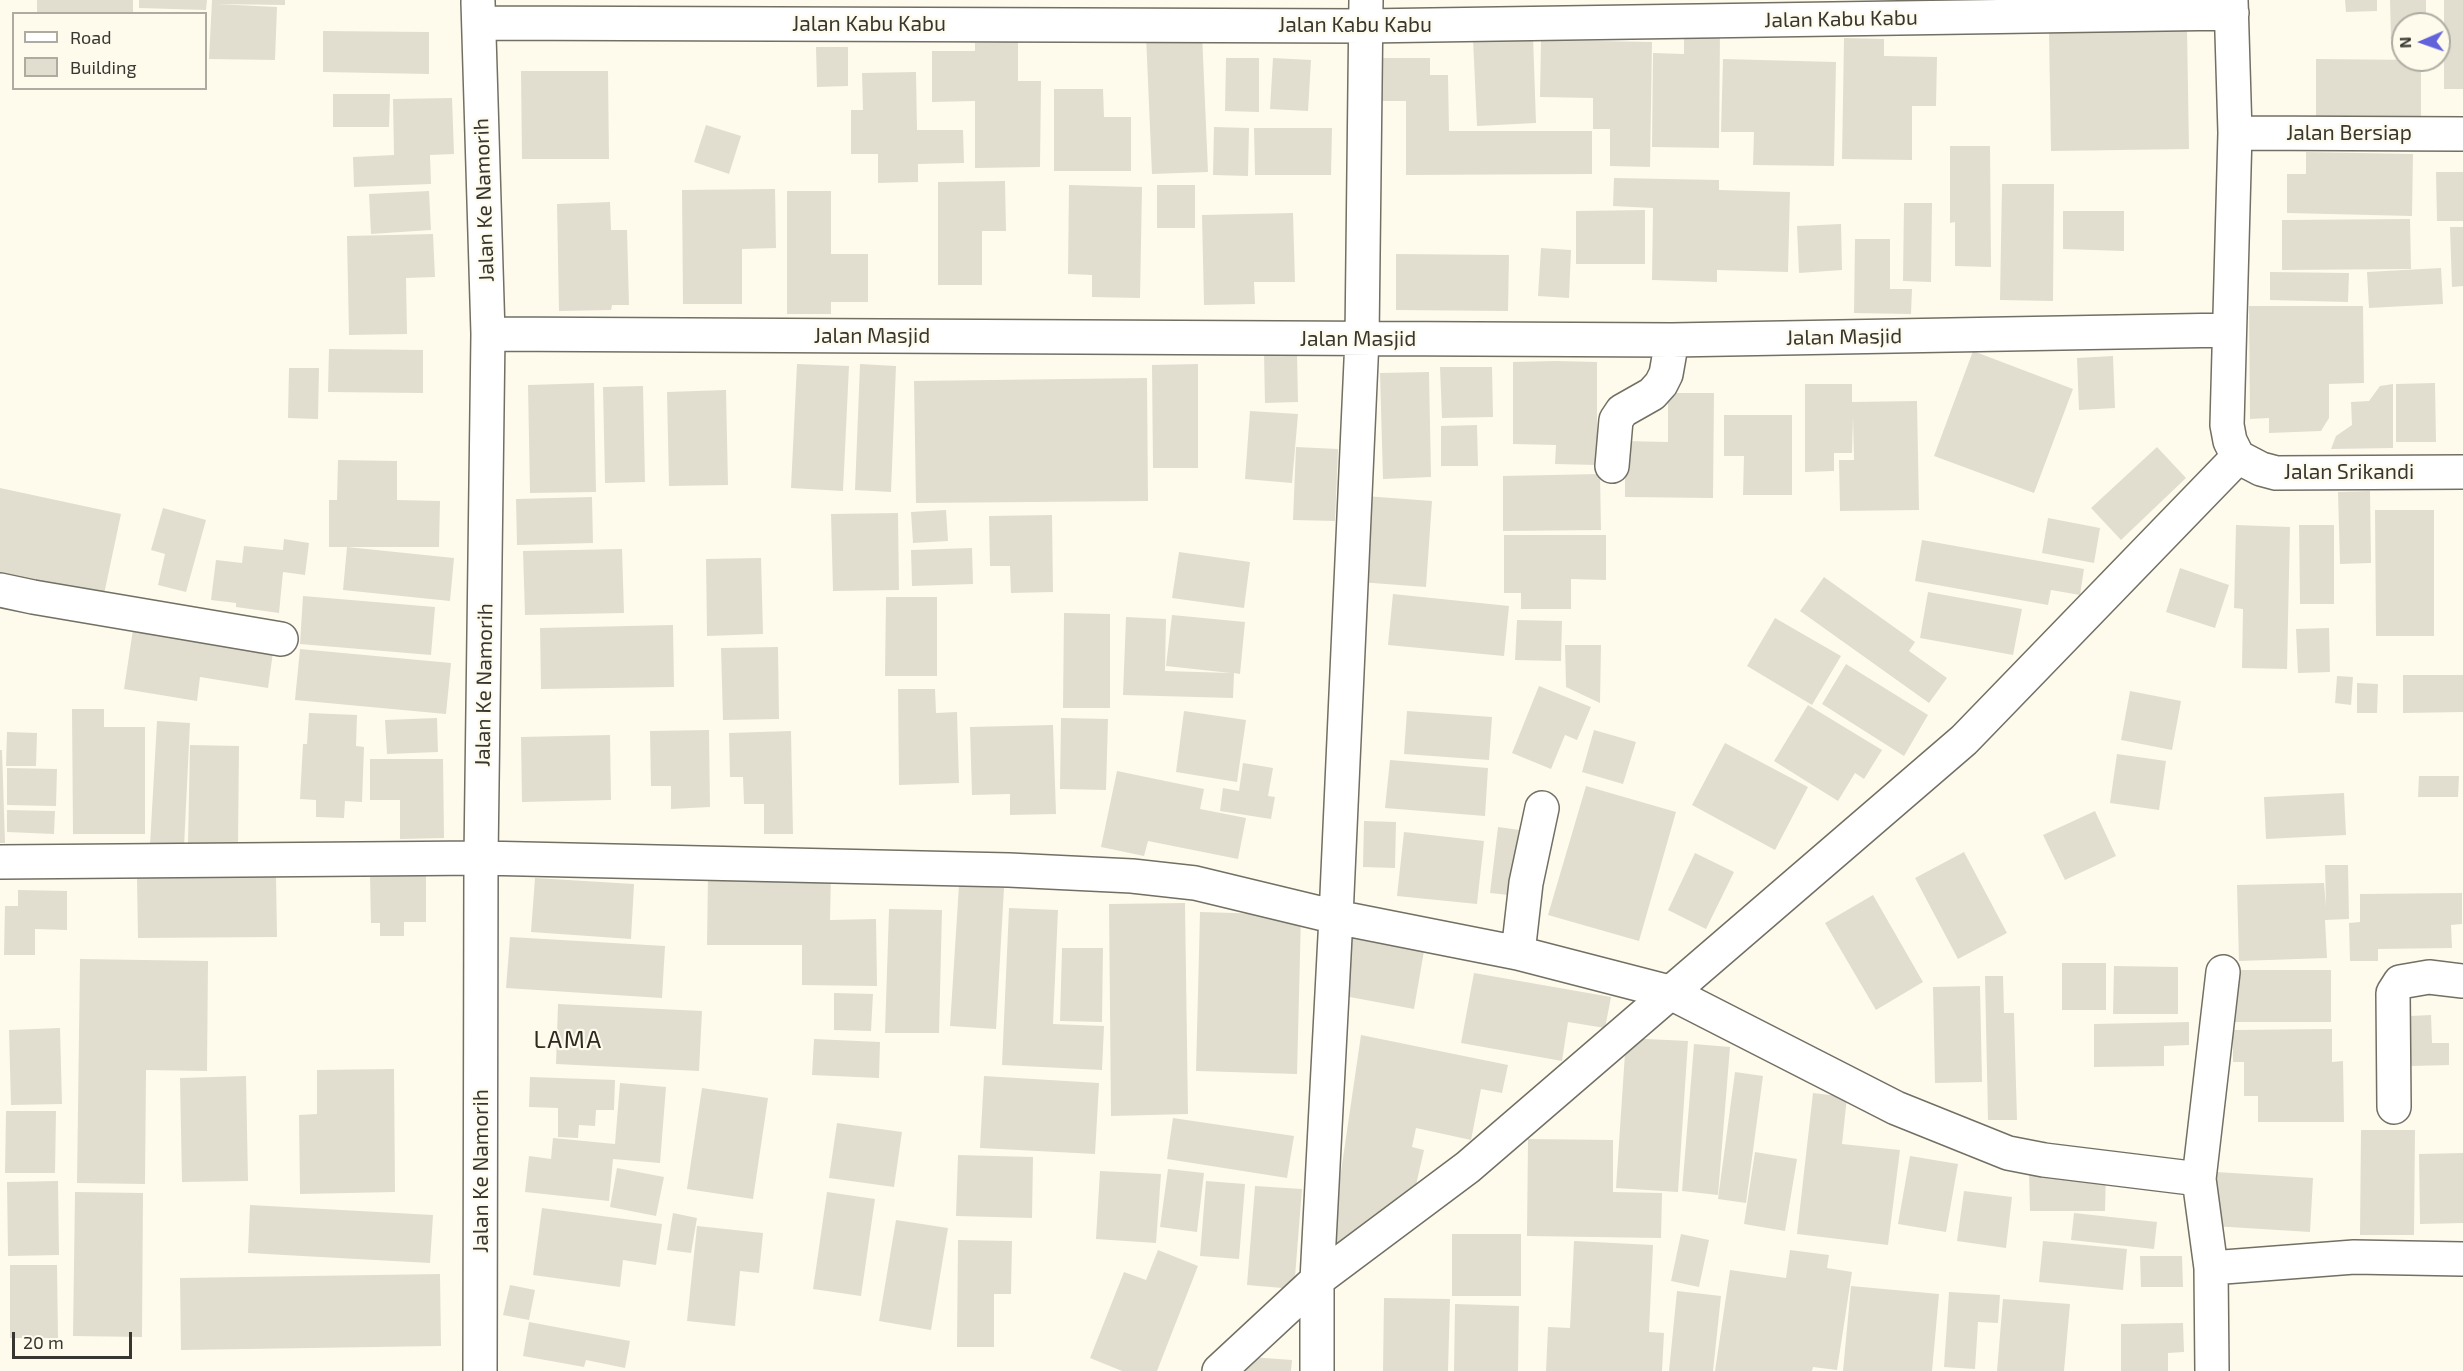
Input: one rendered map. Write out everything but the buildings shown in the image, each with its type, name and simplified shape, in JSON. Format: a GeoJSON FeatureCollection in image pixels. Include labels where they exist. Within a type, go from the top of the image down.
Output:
{"type":"FeatureCollection","features":[{"type":"Feature","properties":{"kind":"street","name":"Jalan Kabu Kabu"},"geometry":{"type":"LineString","coordinates":[[479,11],[1366,13],[2232,7]]}},
{"type":"Feature","properties":{"kind":"street"},"geometry":{"type":"LineString","coordinates":[[1219,1371],[1317,1280],[1468,1167],[1964,740],[2238,457],[2230,441],[2227,425],[2235,133],[2232,7]]}},
{"type":"Feature","properties":{"kind":"street","name":"Jalan Ke Namorih"},"geometry":{"type":"LineString","coordinates":[[479,11],[488,334],[482,858],[480,1371]]}},
{"type":"Feature","properties":{"kind":"street"},"geometry":{"type":"LineString","coordinates":[[1317,1371],[1317,1280],[1362,339],[1366,13]]}},
{"type":"Feature","properties":{"kind":"street","name":"Jalan Bersiap"},"geometry":{"type":"LineString","coordinates":[[2235,133],[2463,134]]}},
{"type":"Feature","properties":{"kind":"street","name":"Jalan Masjid"},"geometry":{"type":"LineString","coordinates":[[488,334],[1672,340],[2229,330]]}},
{"type":"Feature","properties":{"kind":"street"},"geometry":{"type":"LineString","coordinates":[[1612,466],[1616,420],[1622,411],[1643,400],[1661,384],[1666,374],[1672,340]]}},
{"type":"Feature","properties":{"kind":"street","name":"Jalan Srikandi"},"geometry":{"type":"LineString","coordinates":[[2238,457],[2261,469],[2276,473],[2463,472]]}},
{"type":"Feature","properties":{"kind":"street"},"geometry":{"type":"LineString","coordinates":[[0,590],[281,639]]}},
{"type":"Feature","properties":{"kind":"street"},"geometry":{"type":"LineString","coordinates":[[1518,953],[1526,883],[1542,808]]}},
{"type":"Feature","properties":{"kind":"street"},"geometry":{"type":"LineString","coordinates":[[0,862],[482,858],[1009,870],[1132,876],[1195,883],[1336,917],[1518,953],[1669,992],[1896,1108],[2008,1153],[2044,1160],[2199,1179]]}},
{"type":"Feature","properties":{"kind":"street"},"geometry":{"type":"LineString","coordinates":[[2212,1371],[2211,1268],[2199,1179],[2223,972]]}},
{"type":"Feature","properties":{"kind":"street"},"geometry":{"type":"LineString","coordinates":[[2394,1107],[2393,993],[2400,982],[2429,977],[2463,981]]}},
{"type":"Feature","properties":{"kind":"street"},"geometry":{"type":"LineString","coordinates":[[2211,1268],[2354,1257],[2463,1259]]}},
{"type":"Feature","properties":{"kind":"district","name":"LAMA"},"geometry":{"type":"Point","coordinates":[568,1040]}}]}
